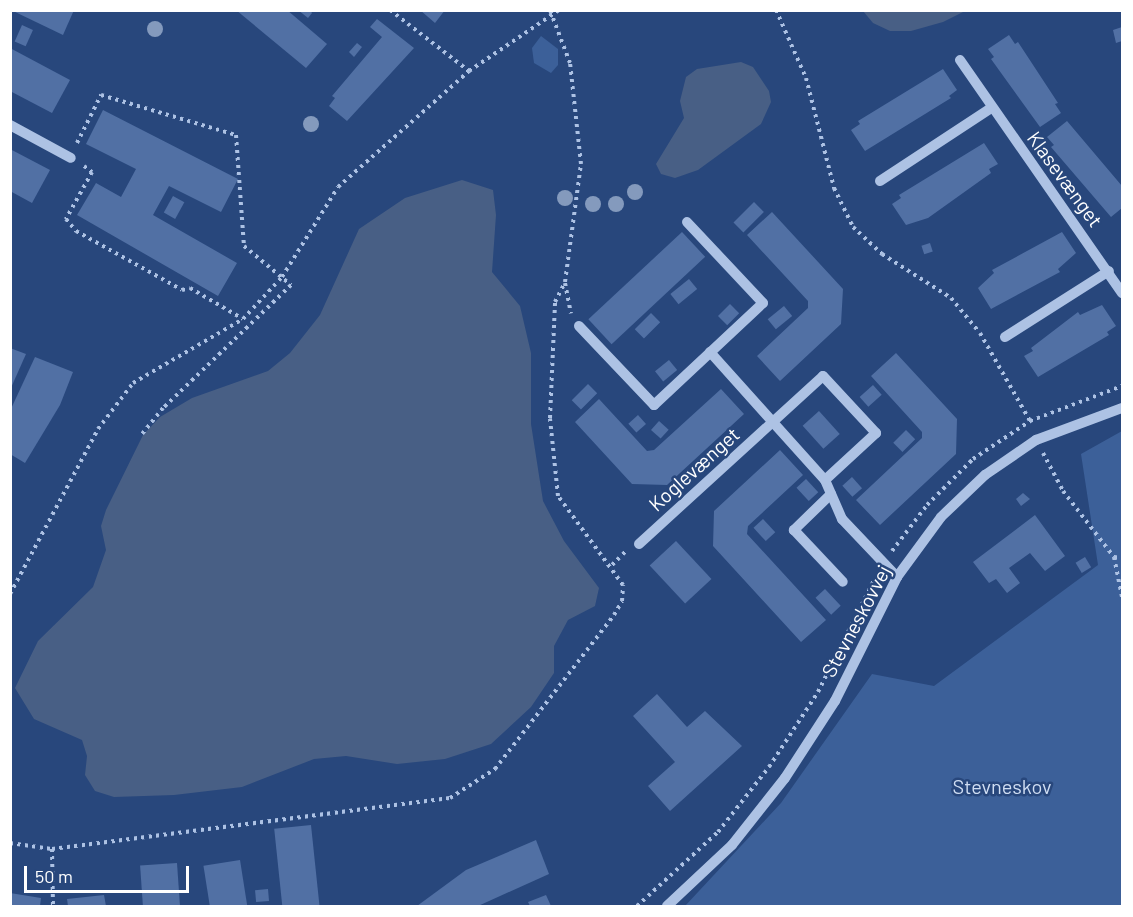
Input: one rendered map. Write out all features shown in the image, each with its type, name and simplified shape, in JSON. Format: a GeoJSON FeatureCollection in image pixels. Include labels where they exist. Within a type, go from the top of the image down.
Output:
{"type":"FeatureCollection","features":[{"type":"Feature","properties":{"kind":"street","name":"Klasevænget"},"geometry":{"type":"LineString","coordinates":[[960,60],[991,108],[1109,271],[1122,293]]}},
{"type":"Feature","properties":{"kind":"street"},"geometry":{"type":"LineString","coordinates":[[880,182],[991,108]]}},
{"type":"Feature","properties":{"kind":"street"},"geometry":{"type":"LineString","coordinates":[[10,125],[71,158]]}},
{"type":"Feature","properties":{"kind":"street"},"geometry":{"type":"LineString","coordinates":[[579,326],[654,405],[763,303],[687,222]]}},
{"type":"Feature","properties":{"kind":"street"},"geometry":{"type":"LineString","coordinates":[[1005,338],[1109,271]]}},
{"type":"Feature","properties":{"kind":"street"},"geometry":{"type":"LineString","coordinates":[[710,352],[825,480],[842,519],[897,577]]}},
{"type":"Feature","properties":{"kind":"street","name":"Koglevænget"},"geometry":{"type":"LineString","coordinates":[[639,544],[824,376],[876,433],[825,480]]}},
{"type":"Feature","properties":{"kind":"street","name":"Stevneskovvej"},"geometry":{"type":"LineString","coordinates":[[667,906],[732,845],[785,778],[835,701],[897,577],[949,510],[985,475],[1036,440],[1122,408]]}},
{"type":"Feature","properties":{"kind":"street"},"geometry":{"type":"LineString","coordinates":[[831,494],[794,530],[843,582]]}},
{"type":"Feature","properties":{"kind":"path"},"geometry":{"type":"LineString","coordinates":[[390,10],[469,71]]}},
{"type":"Feature","properties":{"kind":"path"},"geometry":{"type":"LineString","coordinates":[[10,594],[98,429],[133,383],[243,319],[282,278],[338,187],[408,121],[469,71],[551,13],[559,10]]}},
{"type":"Feature","properties":{"kind":"path"},"geometry":{"type":"LineString","coordinates":[[776,10],[806,78],[834,189],[853,227],[882,254],[951,298],[980,333],[1026,414]]}},
{"type":"Feature","properties":{"kind":"path"},"geometry":{"type":"LineString","coordinates":[[551,13],[570,63],[581,164],[565,282],[568,309],[579,326]]}},
{"type":"Feature","properties":{"kind":"path"},"geometry":{"type":"LineString","coordinates":[[142,434],[163,408],[291,285],[244,246],[236,135],[101,95],[71,158],[92,172],[66,219],[76,231],[182,290],[190,288],[243,319]]}},
{"type":"Feature","properties":{"kind":"path"},"geometry":{"type":"LineString","coordinates":[[10,843],[51,849],[450,798],[495,769],[622,601],[623,585],[612,565],[558,496],[550,418],[555,302],[565,282]]}},
{"type":"Feature","properties":{"kind":"path"},"geometry":{"type":"LineString","coordinates":[[1036,440],[1063,491],[1114,557],[1122,597]]}},
{"type":"Feature","properties":{"kind":"path"},"geometry":{"type":"LineString","coordinates":[[1114,557],[1122,558]]}},
{"type":"Feature","properties":{"kind":"path"},"geometry":{"type":"LineString","coordinates":[[51,849],[53,906]]}},
{"type":"Feature","properties":{"kind":"green space"},"geometry":{"type":"Polygon","coordinates":[[[541,36],[558,49],[558,65],[551,73],[534,63],[532,48],[541,36]]]}},
{"type":"Feature","properties":{"kind":"green space","name":"Stevneskov"},"geometry":{"type":"Polygon","coordinates":[[[1122,431],[1122,906],[685,906],[781,803],[872,674],[934,686],[1098,565],[1081,454],[1122,431]]]}},
{"type":"Feature","properties":{"kind":"shaded area"},"geometry":{"type":"Polygon","coordinates":[[[863,11],[965,11],[943,22],[911,31],[890,31],[873,23],[863,11]]]}},
{"type":"Feature","properties":{"kind":"shaded area"},"geometry":{"type":"Polygon","coordinates":[[[741,62],[753,67],[769,91],[771,102],[761,124],[698,170],[675,178],[661,174],[656,164],[684,118],[680,101],[686,77],[697,69],[741,62]]]}},
{"type":"Feature","properties":{"kind":"shaded area"},"geometry":{"type":"Polygon","coordinates":[[[462,180],[493,190],[496,215],[492,272],[520,306],[531,353],[531,424],[543,501],[564,541],[599,588],[595,606],[568,620],[554,646],[554,673],[531,707],[491,744],[445,759],[397,764],[346,756],[314,759],[242,787],[174,795],[114,797],[95,791],[85,775],[87,756],[82,740],[34,719],[15,688],[38,641],[93,587],[106,550],[101,526],[106,510],[143,435],[160,417],[192,398],[268,371],[290,353],[320,315],[359,229],[405,198],[462,180]]]}},
{"type":"Feature","properties":{"kind":"building"},"geometry":{"type":"Polygon","coordinates":[[[11,10],[74,10],[63,35],[11,10]]]}},
{"type":"Feature","properties":{"kind":"building"},"geometry":{"type":"Polygon","coordinates":[[[236,10],[287,10],[327,44],[306,68],[236,10]]]}},
{"type":"Feature","properties":{"kind":"building"},"geometry":{"type":"Polygon","coordinates":[[[298,10],[310,10],[312,13],[308,18],[298,10]]]}},
{"type":"Feature","properties":{"kind":"building"},"geometry":{"type":"Polygon","coordinates":[[[420,10],[445,10],[435,23],[420,10]]]}},
{"type":"Feature","properties":{"kind":"building"},"geometry":{"type":"Polygon","coordinates":[[[377,19],[414,48],[347,121],[329,106],[335,98],[332,96],[382,37],[370,27],[377,19]]]}},
{"type":"Feature","properties":{"kind":"building"},"geometry":{"type":"Polygon","coordinates":[[[22,25],[33,30],[26,46],[15,41],[22,25]]]}},
{"type":"Feature","properties":{"kind":"building"},"geometry":{"type":"Polygon","coordinates":[[[1122,27],[1122,41],[1116,43],[1113,30],[1122,27]]]}},
{"type":"Feature","properties":{"kind":"building"},"geometry":{"type":"Polygon","coordinates":[[[1009,35],[1015,44],[1018,42],[1058,103],[1055,104],[1061,113],[1040,127],[991,59],[994,57],[988,49],[1009,35]]]}},
{"type":"Feature","properties":{"kind":"building"},"geometry":{"type":"Polygon","coordinates":[[[357,43],[362,47],[354,57],[349,52],[357,43]]]}},
{"type":"Feature","properties":{"kind":"building"},"geometry":{"type":"Polygon","coordinates":[[[10,48],[70,80],[52,113],[10,91],[10,48]]]}},
{"type":"Feature","properties":{"kind":"building"},"geometry":{"type":"Polygon","coordinates":[[[943,69],[957,90],[949,96],[951,98],[865,151],[851,130],[860,124],[858,121],[943,69]]]}},
{"type":"Feature","properties":{"kind":"building"},"geometry":{"type":"Polygon","coordinates":[[[103,110],[238,179],[221,212],[169,186],[153,215],[237,263],[218,296],[77,215],[96,183],[121,197],[136,169],[86,144],[103,110]]]}},
{"type":"Feature","properties":{"kind":"building"},"geometry":{"type":"Polygon","coordinates":[[[1067,121],[1122,186],[1122,208],[1111,217],[1051,147],[1054,145],[1047,137],[1067,121]]]}},
{"type":"Feature","properties":{"kind":"building"},"geometry":{"type":"Polygon","coordinates":[[[984,143],[998,164],[989,169],[991,173],[928,218],[906,225],[892,204],[901,198],[899,195],[984,143]]]}},
{"type":"Feature","properties":{"kind":"building"},"geometry":{"type":"Polygon","coordinates":[[[10,149],[50,170],[32,203],[10,191],[10,149]]]}},
{"type":"Feature","properties":{"kind":"building"},"geometry":{"type":"Polygon","coordinates":[[[173,196],[184,202],[175,219],[164,213],[173,196]]]}},
{"type":"Feature","properties":{"kind":"building"},"geometry":{"type":"Polygon","coordinates":[[[754,202],[764,212],[743,232],[733,223],[754,202]]]}},
{"type":"Feature","properties":{"kind":"building"},"geometry":{"type":"Polygon","coordinates":[[[772,212],[843,289],[841,324],[780,381],[757,356],[808,308],[808,301],[747,235],[772,212]]]}},
{"type":"Feature","properties":{"kind":"building"},"geometry":{"type":"Polygon","coordinates":[[[682,232],[705,257],[612,344],[588,319],[682,232]]]}},
{"type":"Feature","properties":{"kind":"building"},"geometry":{"type":"Polygon","coordinates":[[[1062,232],[1076,253],[1058,269],[1060,272],[991,309],[978,288],[994,273],[992,270],[1062,232]]]}},
{"type":"Feature","properties":{"kind":"building"},"geometry":{"type":"Polygon","coordinates":[[[930,243],[933,252],[924,254],[921,246],[930,243]]]}},
{"type":"Feature","properties":{"kind":"building"},"geometry":{"type":"Polygon","coordinates":[[[689,279],[697,289],[679,304],[670,294],[689,279]]]}},
{"type":"Feature","properties":{"kind":"building"},"geometry":{"type":"Polygon","coordinates":[[[730,304],[739,313],[727,325],[718,316],[730,304]]]}},
{"type":"Feature","properties":{"kind":"building"},"geometry":{"type":"Polygon","coordinates":[[[1102,305],[1116,326],[1107,332],[1109,335],[1038,377],[1024,356],[1033,351],[1031,348],[1078,312],[1080,315],[1102,305]]]}},
{"type":"Feature","properties":{"kind":"building"},"geometry":{"type":"Polygon","coordinates":[[[784,306],[792,316],[776,329],[768,319],[784,306]]]}},
{"type":"Feature","properties":{"kind":"building"},"geometry":{"type":"Polygon","coordinates":[[[651,313],[660,322],[644,338],[635,329],[651,313]]]}},
{"type":"Feature","properties":{"kind":"building"},"geometry":{"type":"Polygon","coordinates":[[[10,348],[26,354],[10,390],[10,348]]]}},
{"type":"Feature","properties":{"kind":"building"},"geometry":{"type":"Polygon","coordinates":[[[896,353],[957,419],[956,454],[880,525],[856,500],[922,438],[922,432],[871,376],[896,353]]]}},
{"type":"Feature","properties":{"kind":"building"},"geometry":{"type":"Polygon","coordinates":[[[35,357],[73,372],[60,405],[25,463],[10,454],[10,411],[35,357]]]}},
{"type":"Feature","properties":{"kind":"building"},"geometry":{"type":"Polygon","coordinates":[[[669,360],[677,370],[663,381],[655,371],[669,360]]]}},
{"type":"Feature","properties":{"kind":"building"},"geometry":{"type":"Polygon","coordinates":[[[588,384],[597,393],[581,409],[572,400],[588,384]]]}},
{"type":"Feature","properties":{"kind":"building"},"geometry":{"type":"Polygon","coordinates":[[[873,385],[882,395],[868,407],[860,397],[873,385]]]}},
{"type":"Feature","properties":{"kind":"building"},"geometry":{"type":"Polygon","coordinates":[[[721,389],[744,414],[667,485],[632,484],[575,422],[599,399],[647,451],[654,450],[721,389]]]}},
{"type":"Feature","properties":{"kind":"building"},"geometry":{"type":"Polygon","coordinates":[[[819,411],[840,434],[823,449],[803,426],[819,411]]]}},
{"type":"Feature","properties":{"kind":"building"},"geometry":{"type":"Polygon","coordinates":[[[638,415],[646,424],[636,433],[628,424],[638,415]]]}},
{"type":"Feature","properties":{"kind":"building"},"geometry":{"type":"Polygon","coordinates":[[[659,421],[669,430],[661,439],[651,430],[659,421]]]}},
{"type":"Feature","properties":{"kind":"building"},"geometry":{"type":"Polygon","coordinates":[[[906,430],[915,439],[902,452],[893,443],[906,430]]]}},
{"type":"Feature","properties":{"kind":"building"},"geometry":{"type":"Polygon","coordinates":[[[780,450],[803,475],[748,526],[747,534],[826,620],[801,642],[713,546],[714,511],[780,450]]]}},
{"type":"Feature","properties":{"kind":"building"},"geometry":{"type":"Polygon","coordinates":[[[852,477],[862,488],[852,497],[842,486],[852,477]]]}},
{"type":"Feature","properties":{"kind":"building"},"geometry":{"type":"Polygon","coordinates":[[[806,479],[818,492],[809,501],[796,488],[806,479]]]}},
{"type":"Feature","properties":{"kind":"building"},"geometry":{"type":"Polygon","coordinates":[[[1023,493],[1030,499],[1021,506],[1016,499],[1023,493]]]}},
{"type":"Feature","properties":{"kind":"building"},"geometry":{"type":"Polygon","coordinates":[[[1035,515],[1065,556],[1045,571],[1030,553],[1009,568],[1020,583],[1007,593],[996,579],[989,583],[973,562],[1035,515]]]}},
{"type":"Feature","properties":{"kind":"building"},"geometry":{"type":"Polygon","coordinates":[[[763,519],[775,532],[766,541],[753,528],[763,519]]]}},
{"type":"Feature","properties":{"kind":"building"},"geometry":{"type":"Polygon","coordinates":[[[676,541],[711,579],[685,604],[650,566],[676,541]]]}},
{"type":"Feature","properties":{"kind":"building"},"geometry":{"type":"Polygon","coordinates":[[[1085,557],[1091,567],[1082,573],[1076,563],[1085,557]]]}},
{"type":"Feature","properties":{"kind":"building"},"geometry":{"type":"Polygon","coordinates":[[[825,589],[841,606],[831,615],[815,598],[825,589]]]}},
{"type":"Feature","properties":{"kind":"building"},"geometry":{"type":"Polygon","coordinates":[[[657,694],[687,727],[705,711],[742,746],[670,811],[648,786],[675,762],[633,716],[657,694]]]}},
{"type":"Feature","properties":{"kind":"building"},"geometry":{"type":"Polygon","coordinates":[[[311,825],[319,906],[282,906],[274,829],[311,825]]]}},
{"type":"Feature","properties":{"kind":"building"},"geometry":{"type":"Polygon","coordinates":[[[536,840],[549,874],[478,906],[417,906],[466,870],[536,840]]]}},
{"type":"Feature","properties":{"kind":"building"},"geometry":{"type":"Polygon","coordinates":[[[240,860],[247,906],[210,906],[203,866],[240,860]]]}},
{"type":"Feature","properties":{"kind":"building"},"geometry":{"type":"Polygon","coordinates":[[[177,863],[180,906],[143,906],[140,866],[177,863]]]}},
{"type":"Feature","properties":{"kind":"building"},"geometry":{"type":"Polygon","coordinates":[[[268,889],[269,901],[256,902],[255,890],[268,889]]]}},
{"type":"Feature","properties":{"kind":"building"},"geometry":{"type":"Polygon","coordinates":[[[10,893],[41,898],[40,906],[10,906],[10,893]]]}},
{"type":"Feature","properties":{"kind":"building"},"geometry":{"type":"Polygon","coordinates":[[[104,895],[106,906],[68,906],[67,899],[104,895]]]}},
{"type":"Feature","properties":{"kind":"building"},"geometry":{"type":"Polygon","coordinates":[[[546,895],[551,906],[530,906],[528,902],[546,895]]]}}]}
